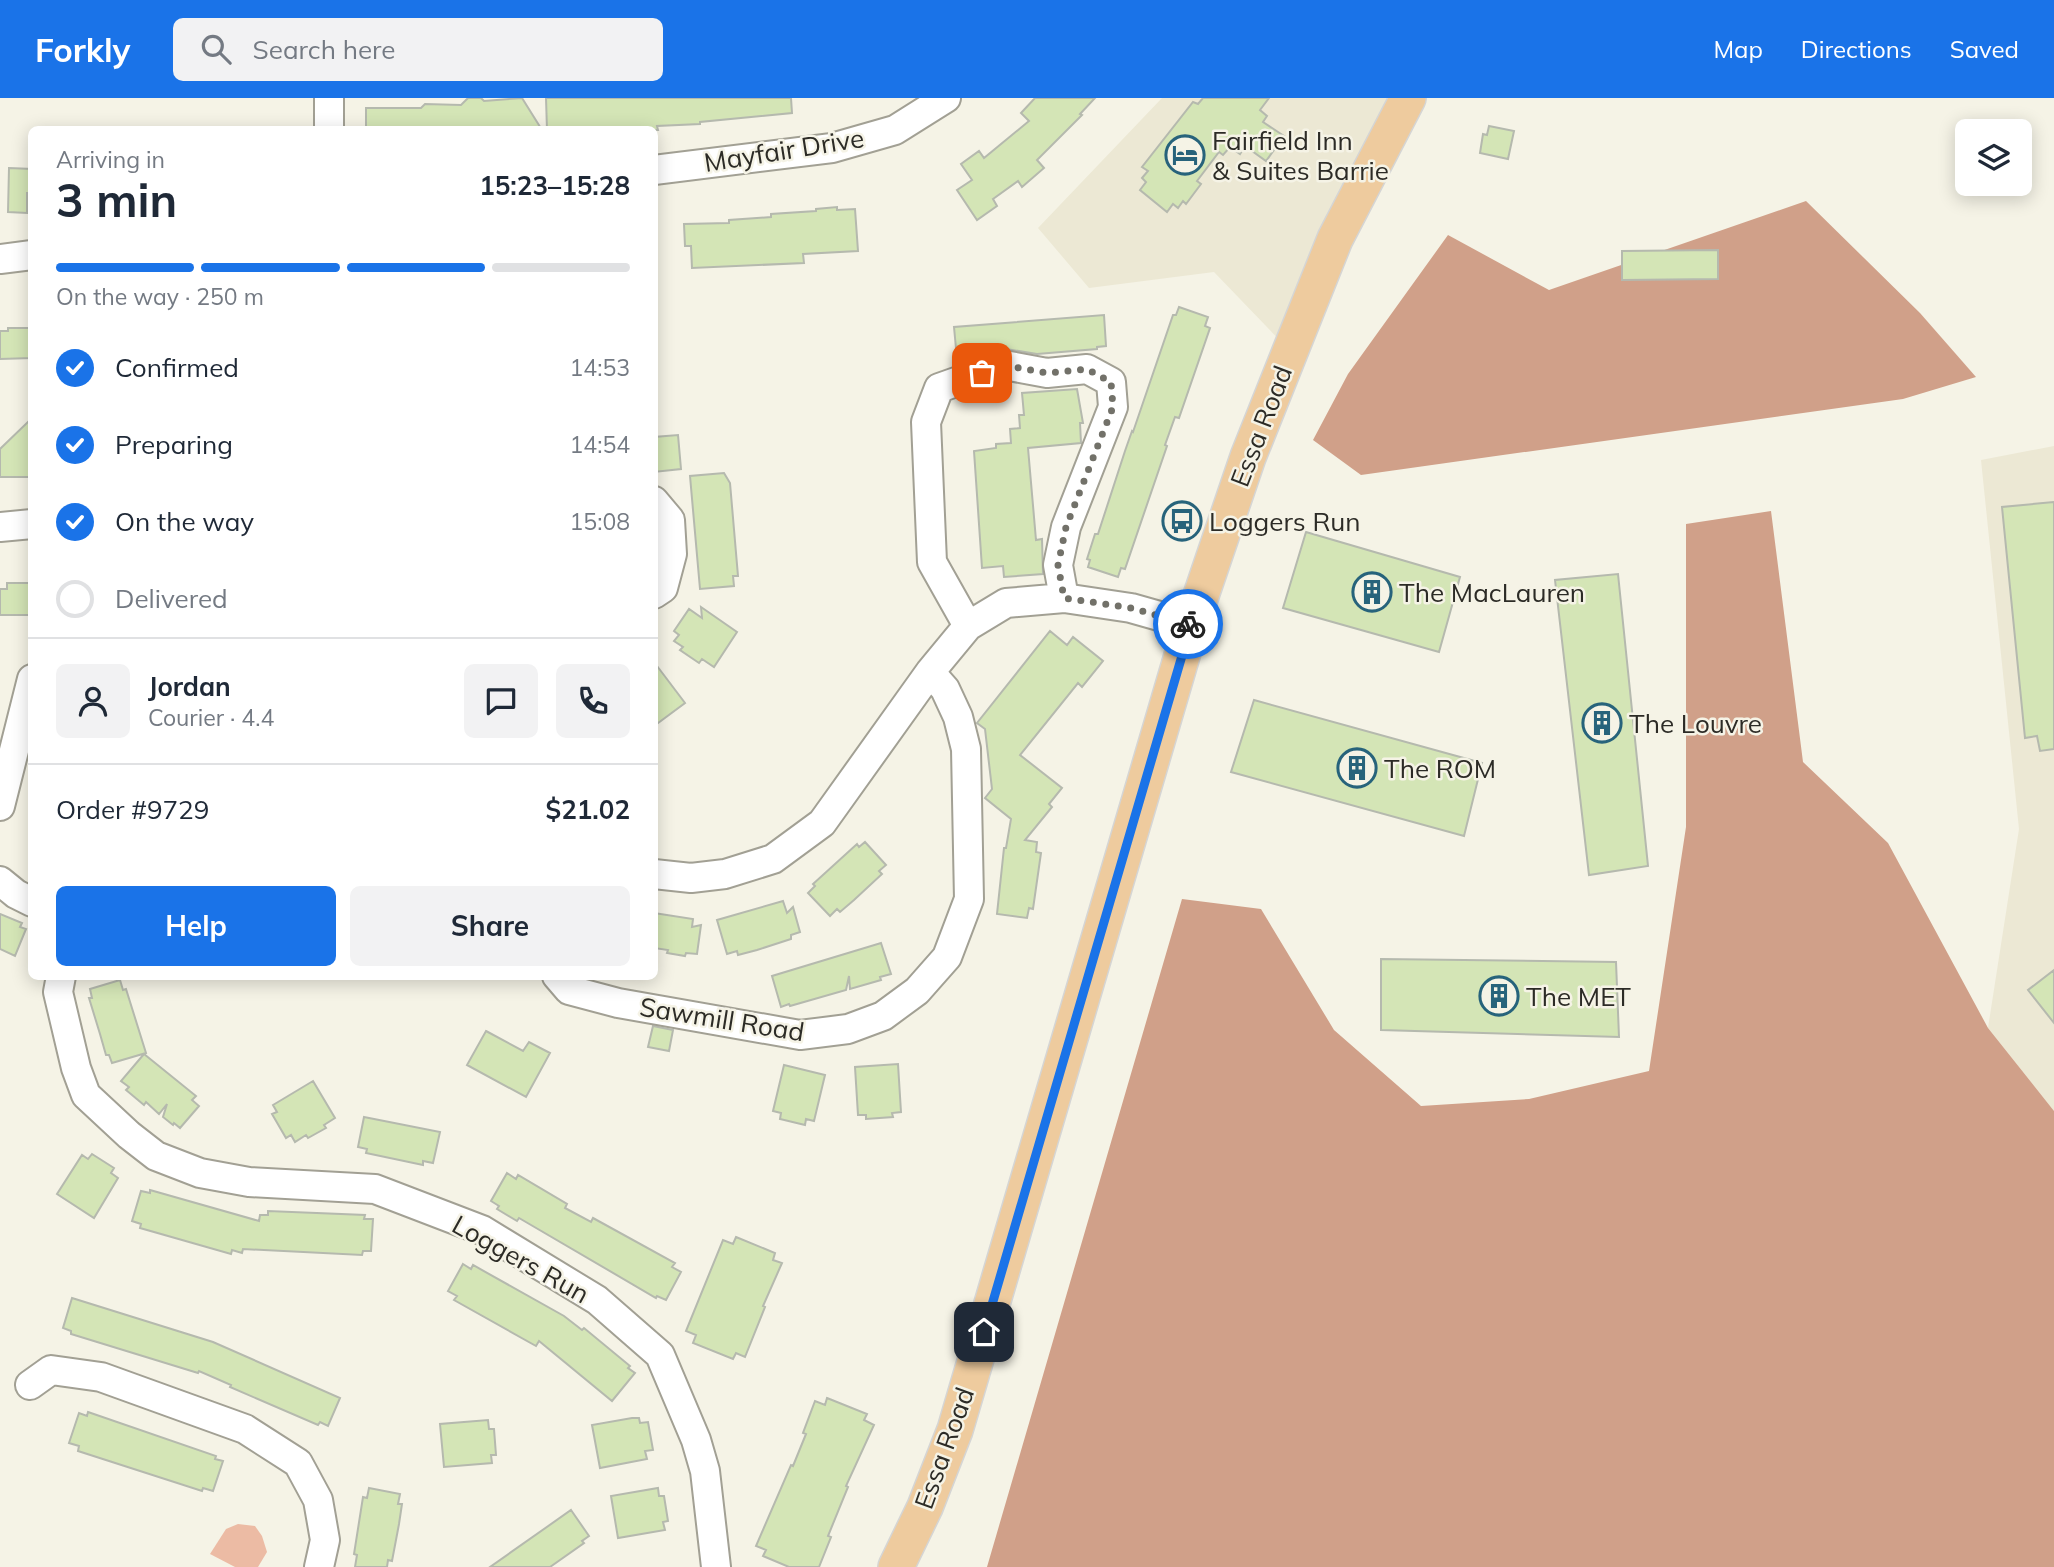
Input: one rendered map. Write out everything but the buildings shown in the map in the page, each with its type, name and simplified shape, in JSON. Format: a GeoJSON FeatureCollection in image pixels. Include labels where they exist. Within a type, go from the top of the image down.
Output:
{"type":"FeatureCollection","features":[{"type":"Feature","properties":{"kind":"main road","name":"Essa Road"},"geometry":{"type":"LineString","coordinates":[[896,1567],[925,1507],[955,1430],[1191,625],[1248,457],[1335,239],[1408,98]]}},
{"type":"Feature","properties":{"kind":"street"},"geometry":{"type":"LineString","coordinates":[[329,98],[329,126]]}},
{"type":"Feature","properties":{"kind":"street","name":"Mayfair Drive"},"geometry":{"type":"LineString","coordinates":[[658,170],[832,148],[895,130],[946,98]]}},
{"type":"Feature","properties":{"kind":"street"},"geometry":{"type":"LineString","coordinates":[[0,259],[28,256]]}},
{"type":"Feature","properties":{"kind":"street"},"geometry":{"type":"LineString","coordinates":[[968,626],[932,562],[926,422],[939,388],[1004,365],[1047,373],[1087,369],[1111,382],[1113,407],[1066,527],[1058,565],[1064,598]]}},
{"type":"Feature","properties":{"kind":"street"},"geometry":{"type":"LineString","coordinates":[[658,506],[670,520],[672,554],[663,588],[658,591]]}},
{"type":"Feature","properties":{"kind":"street"},"geometry":{"type":"LineString","coordinates":[[0,527],[28,524]]}},
{"type":"Feature","properties":{"kind":"street"},"geometry":{"type":"LineString","coordinates":[[658,874],[691,878],[725,874],[773,859],[822,823],[930,672],[968,626],[1006,603],[1064,598],[1131,608],[1191,625]]}},
{"type":"Feature","properties":{"kind":"street","name":"Sawmill Road"},"geometry":{"type":"LineString","coordinates":[[560,980],[569,990],[618,1003],[800,1035],[848,1028],[883,1016],[917,991],[947,957],[969,899],[966,749],[958,717],[946,689],[930,672]]}},
{"type":"Feature","properties":{"kind":"street"},"geometry":{"type":"LineString","coordinates":[[0,806],[28,695]]}},
{"type":"Feature","properties":{"kind":"street"},"geometry":{"type":"LineString","coordinates":[[0,881],[28,900]]}},
{"type":"Feature","properties":{"kind":"street","name":"Loggers Run"},"geometry":{"type":"LineString","coordinates":[[60,980],[58,992],[76,1068],[86,1095],[156,1156],[200,1173],[249,1182],[375,1189],[482,1230],[597,1300],[660,1355],[696,1440],[705,1471],[716,1567]]}},
{"type":"Feature","properties":{"kind":"street"},"geometry":{"type":"LineString","coordinates":[[30,1385],[51,1370],[101,1377],[245,1429],[298,1463],[303,1472],[318,1500],[326,1540],[319,1567]]}},
{"type":"Feature","properties":{"kind":"shaded area"},"geometry":{"type":"Polygon","coordinates":[[[1162,98],[1408,98],[1290,351],[1214,272],[1089,288],[1038,228],[1162,98]]]}},
{"type":"Feature","properties":{"kind":"shaded area"},"geometry":{"type":"Polygon","coordinates":[[[1806,201],[1920,313],[1976,377],[1903,399],[1361,475],[1313,440],[1348,374],[1448,235],[1549,290],[1806,201]]]}},
{"type":"Feature","properties":{"kind":"shaded area"},"geometry":{"type":"Polygon","coordinates":[[[2054,446],[2054,1111],[1988,1028],[2019,829],[1981,460],[2054,446]]]}},
{"type":"Feature","properties":{"kind":"shaded area"},"geometry":{"type":"Polygon","coordinates":[[[1771,511],[1803,762],[1888,843],[1988,1028],[2054,1111],[2054,1567],[987,1567],[1182,899],[1261,909],[1334,1030],[1421,1106],[1529,1099],[1649,1071],[1686,827],[1686,524],[1771,511]]]}},
{"type":"Feature","properties":{"kind":"shaded area"},"geometry":{"type":"Polygon","coordinates":[[[238,1524],[255,1526],[262,1536],[267,1552],[258,1567],[235,1567],[210,1554],[226,1529],[238,1524]]]}},
{"type":"Feature","properties":{"kind":"way so far"},"geometry":{"type":"LineString","coordinates":[[982,373],[1004,365],[1047,373],[1087,369],[1111,382],[1113,407],[1066,527],[1058,565],[1064,598],[1131,608],[1188,624]]}},
{"type":"Feature","properties":{"kind":"place","name":"Fairfield Inn & Suites Barrie"},"geometry":{"type":"Point","coordinates":[1185,155]}},
{"type":"Feature","properties":{"kind":"place","name":"Loggers Run"},"geometry":{"type":"Point","coordinates":[1182,521]}},
{"type":"Feature","properties":{"kind":"place","name":"The MacLauren"},"geometry":{"type":"Point","coordinates":[1372,592]}},
{"type":"Feature","properties":{"kind":"place","name":"The Louvre"},"geometry":{"type":"Point","coordinates":[1602,723]}},
{"type":"Feature","properties":{"kind":"place","name":"The ROM"},"geometry":{"type":"Point","coordinates":[1357,768]}},
{"type":"Feature","properties":{"kind":"place","name":"The MET"},"geometry":{"type":"Point","coordinates":[1499,996]}},
{"type":"Feature","properties":{"kind":"route"},"geometry":{"type":"LineString","coordinates":[[984,1332],[1191,625],[1188,624]]}}]}
